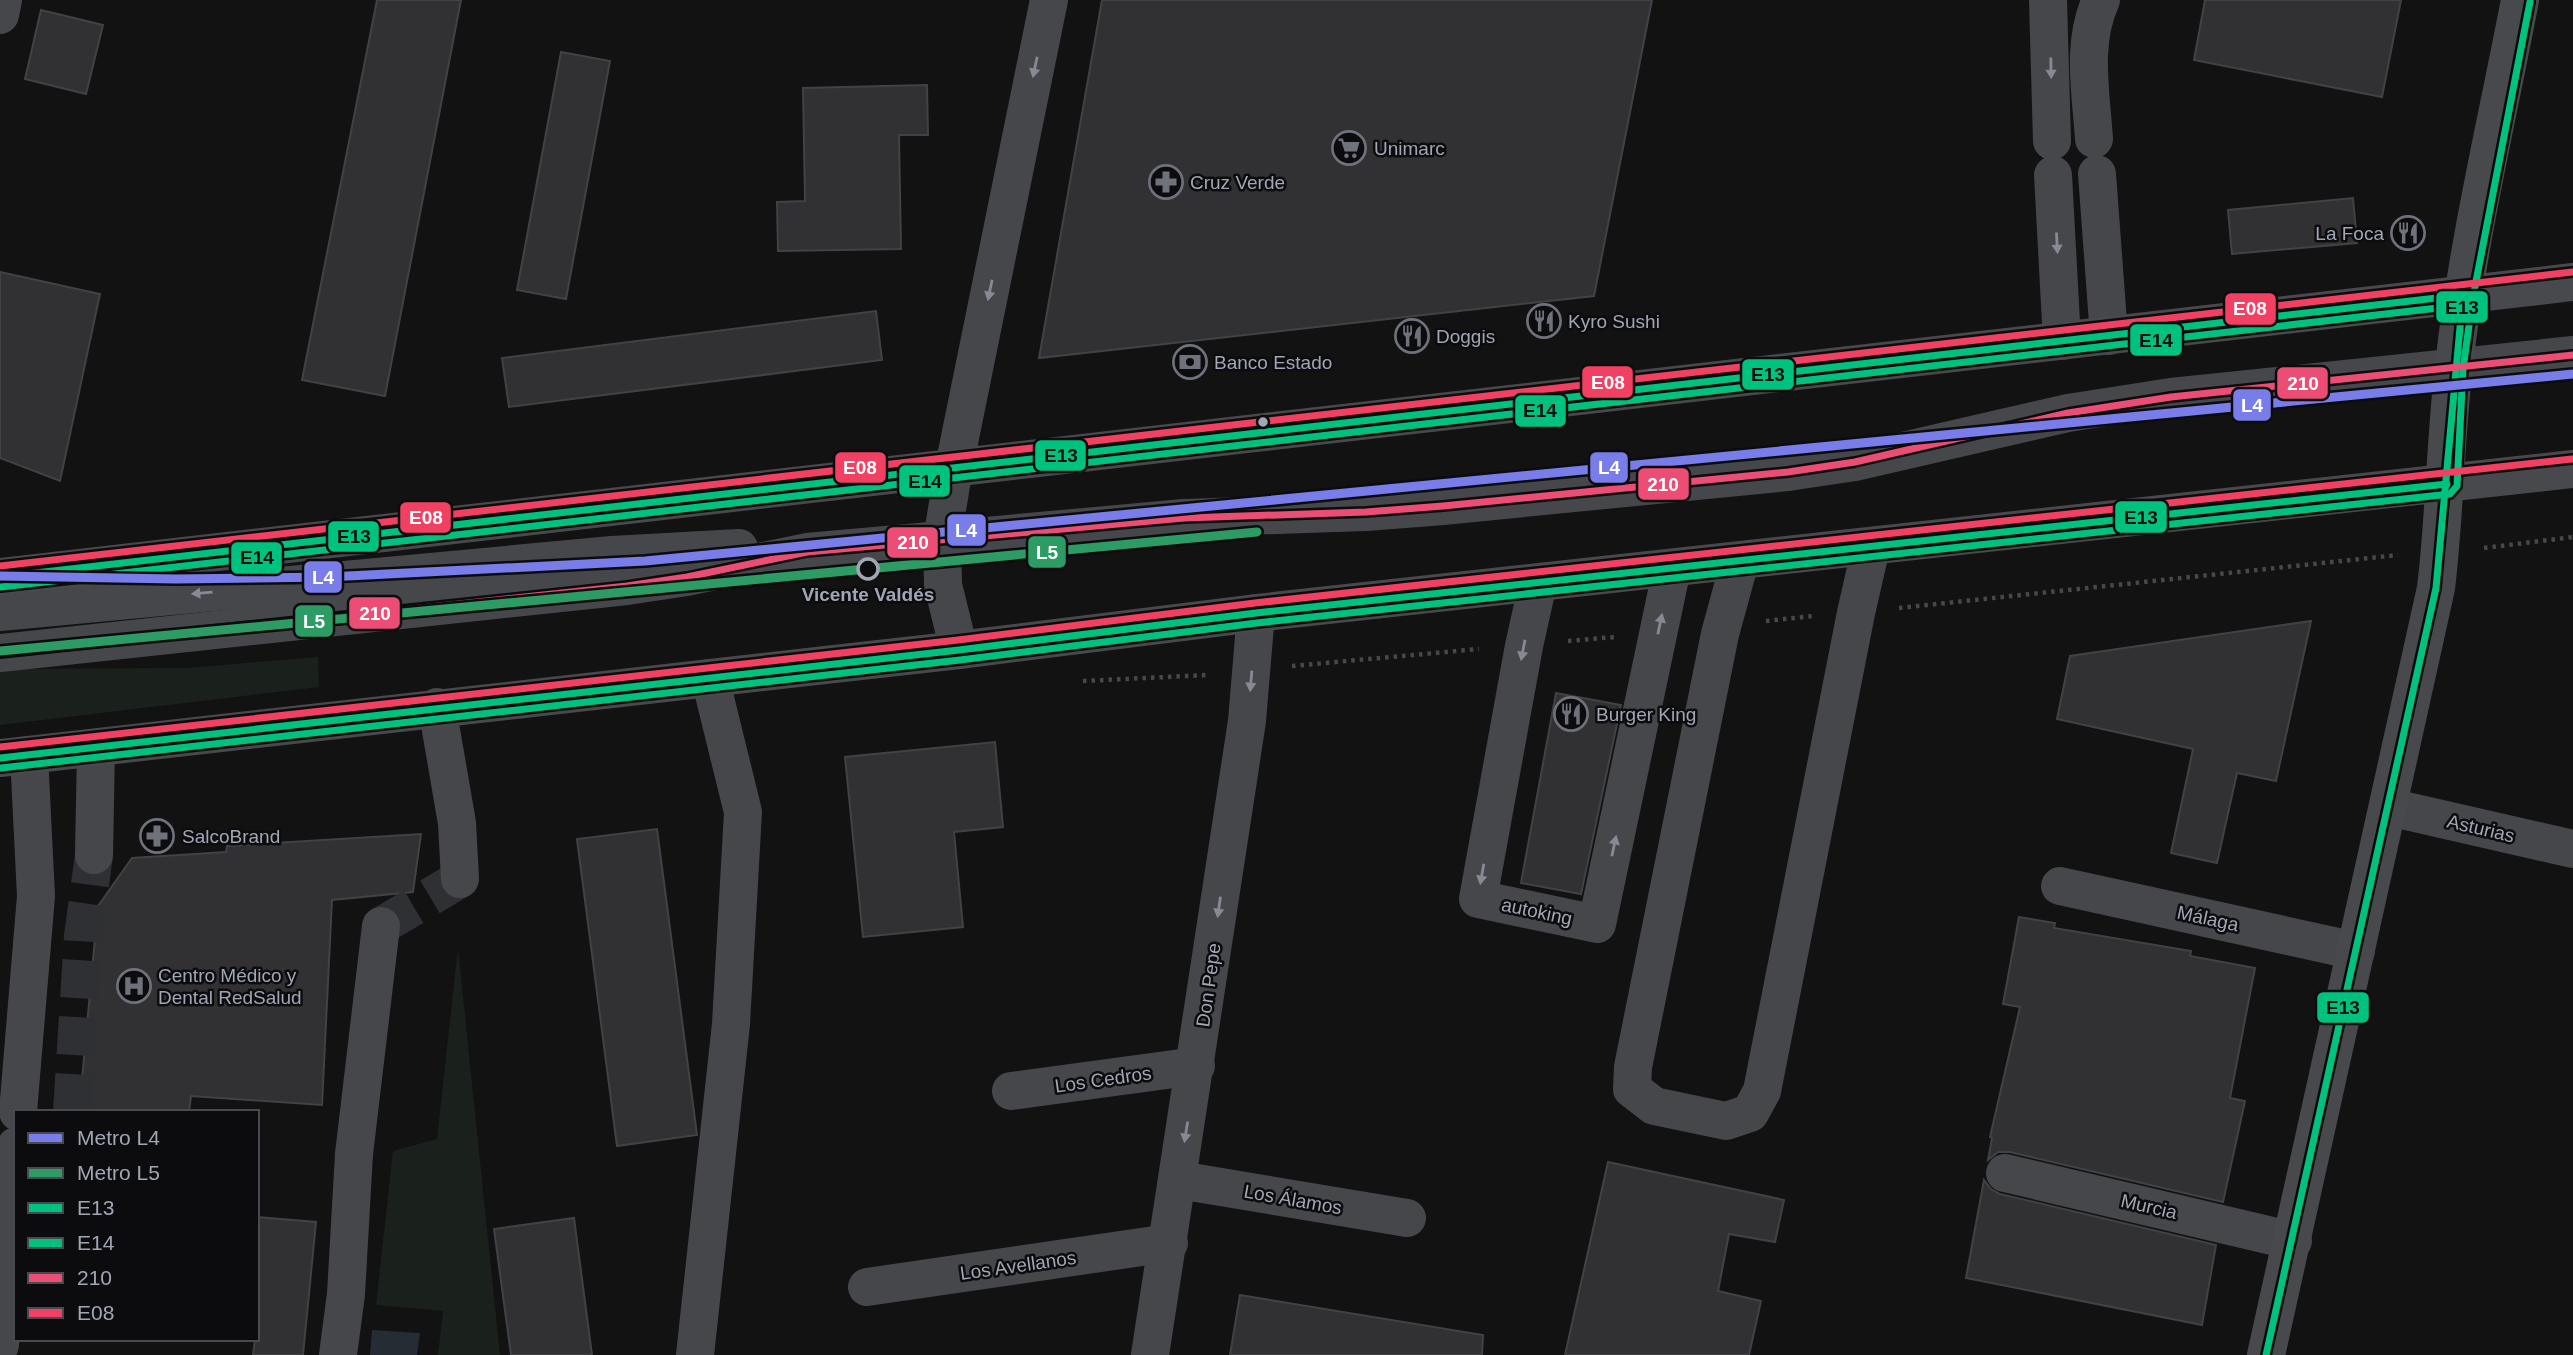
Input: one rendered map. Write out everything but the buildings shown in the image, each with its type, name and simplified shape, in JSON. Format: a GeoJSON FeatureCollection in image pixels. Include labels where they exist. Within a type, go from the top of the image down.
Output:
{"type":"FeatureCollection","features":[{"type":"Feature","properties":{"kind":"main road"},"geometry":{"type":"LineString","coordinates":[[2266,1355],[2436,588],[2453,368],[2463,295],[2520,0]]}},
{"type":"Feature","properties":{"kind":"main road"},"geometry":{"type":"LineString","coordinates":[[0,577],[2573,282]]}},
{"type":"Feature","properties":{"kind":"main road"},"geometry":{"type":"LineString","coordinates":[[14,757],[959,650],[1256,613],[2573,469]]}},
{"type":"Feature","properties":{"kind":"street"},"geometry":{"type":"LineString","coordinates":[[0,15],[3,0]]}},
{"type":"Feature","properties":{"kind":"street"},"geometry":{"type":"LineString","coordinates":[[959,650],[943,585],[942,540],[954,467],[1049,0]]}},
{"type":"Feature","properties":{"kind":"street"},"geometry":{"type":"LineString","coordinates":[[2048,0],[2062,341]]}},
{"type":"Feature","properties":{"kind":"street"},"geometry":{"type":"LineString","coordinates":[[2101,0],[2091,29],[2088,54],[2109,336]]}},
{"type":"Feature","properties":{"kind":"street"},"geometry":{"type":"LineString","coordinates":[[0,612],[637,553],[739,548],[807,551],[1184,518],[1430,507],[1788,472],[1867,459],[2109,405],[2573,355]]}},
{"type":"Feature","properties":{"kind":"street"},"geometry":{"type":"LineString","coordinates":[[1740,561],[1720,634],[1633,1067],[1632,1089],[1654,1106],[1726,1121],[1750,1113],[1762,1091],[1871,547]]}},
{"type":"Feature","properties":{"kind":"street"},"geometry":{"type":"LineString","coordinates":[[0,653],[626,586],[687,577],[807,551]]}},
{"type":"Feature","properties":{"kind":"street","name":"autoking"},"geometry":{"type":"LineString","coordinates":[[1538,583],[1478,899],[1597,924],[1672,568]]}},
{"type":"Feature","properties":{"kind":"street","name":"Don Pepe"},"geometry":{"type":"LineString","coordinates":[[1150,1355],[1179,1180],[1247,721],[1256,613]]}},
{"type":"Feature","properties":{"kind":"street"},"geometry":{"type":"LineString","coordinates":[[695,1355],[732,1024],[743,812],[710,678]]}},
{"type":"Feature","properties":{"kind":"street"},"geometry":{"type":"LineString","coordinates":[[437,707],[457,823],[460,879]]}},
{"type":"Feature","properties":{"kind":"street"},"geometry":{"type":"LineString","coordinates":[[94,855],[96,748]]}},
{"type":"Feature","properties":{"kind":"street"},"geometry":{"type":"LineString","coordinates":[[14,757],[36,897],[19,1110]]}},
{"type":"Feature","properties":{"kind":"street","name":"Asturias"},"geometry":{"type":"LineString","coordinates":[[2389,807],[2573,849]]}},
{"type":"Feature","properties":{"kind":"street","name":"Málaga"},"geometry":{"type":"LineString","coordinates":[[2060,886],[2356,951]]}},
{"type":"Feature","properties":{"kind":"street"},"geometry":{"type":"LineString","coordinates":[[338,1355],[346,1294],[354,1154],[381,926]]}},
{"type":"Feature","properties":{"kind":"street","name":"Los Cedros"},"geometry":{"type":"LineString","coordinates":[[1011,1091],[1196,1066]]}},
{"type":"Feature","properties":{"kind":"street"},"geometry":{"type":"LineString","coordinates":[[0,1345],[14,1171]]}},
{"type":"Feature","properties":{"kind":"street","name":"Murcia"},"geometry":{"type":"LineString","coordinates":[[2005,1173],[2292,1241]]}},
{"type":"Feature","properties":{"kind":"street","name":"Los Álamos"},"geometry":{"type":"LineString","coordinates":[[1179,1180],[1407,1218]]}},
{"type":"Feature","properties":{"kind":"street","name":"Los Avellanos"},"geometry":{"type":"LineString","coordinates":[[867,1287],[1169,1243]]}},
{"type":"Feature","properties":{"kind":"shaded area"},"geometry":{"type":"Polygon","coordinates":[[[318,657],[319,687],[0,725],[0,669],[187,668],[318,657]]]}},
{"type":"Feature","properties":{"kind":"shaded area"},"geometry":{"type":"Polygon","coordinates":[[[458,948],[500,1355],[438,1355],[443,1311],[376,1305],[393,1151],[437,1139],[458,948]]]}},
{"type":"Feature","properties":{"kind":"shaded area"},"geometry":{"type":"Polygon","coordinates":[[[372,1330],[420,1333],[417,1355],[370,1355],[372,1330]]]}},
{"type":"Feature","properties":{"kind":"tunnel"},"geometry":{"type":"LineString","coordinates":[[72,1110],[83,936],[94,855]]}},
{"type":"Feature","properties":{"kind":"tunnel"},"geometry":{"type":"LineString","coordinates":[[381,926],[460,879]]}},
{"type":"Feature","properties":{"kind":"metro line","name":"L4"},"geometry":{"type":"LineString","coordinates":[[0,576],[176,579],[328,577],[645,561],[2573,374]]}},
{"type":"Feature","properties":{"kind":"metro line","name":"L5"},"geometry":{"type":"LineString","coordinates":[[0,651],[1257,532]]}},
{"type":"Feature","properties":{"kind":"transit line","name":"E14"},"geometry":{"type":"LineString","coordinates":[[1,768],[960,660],[1257,623],[2450,494],[2457,486],[2463,369],[2473,297],[2530,2]]}},
{"type":"Feature","properties":{"kind":"transit line","name":"E08"},"geometry":{"type":"LineString","coordinates":[[0,566],[2572,272]]}},
{"type":"Feature","properties":{"kind":"transit line","name":"E13"},"geometry":{"type":"LineString","coordinates":[[0,577],[2463,295],[2436,588],[2266,1355]]}},
{"type":"Feature","properties":{"kind":"transit line","name":"E14"},"geometry":{"type":"LineString","coordinates":[[1,587],[2464,305]]}},
{"type":"Feature","properties":{"kind":"transit line","name":"210"},"geometry":{"type":"LineString","coordinates":[[0,653],[627,586],[687,577],[807,552],[1184,518],[1366,512],[1443,506],[1788,472],[1855,462],[2068,413],[2171,397],[2573,355]]}},
{"type":"Feature","properties":{"kind":"transit line","name":"E08"},"geometry":{"type":"LineString","coordinates":[[0,747],[958,640],[1255,603],[2572,459]]}},
{"type":"Feature","properties":{"kind":"transit line","name":"E13"},"geometry":{"type":"LineString","coordinates":[[0,758],[959,650],[1256,613],[2447,484]]}},
{"type":"Feature","properties":{"kind":"place","name":"Unimarc"},"geometry":{"type":"Point","coordinates":[1349,148]}},
{"type":"Feature","properties":{"kind":"place","name":"Cruz Verde"},"geometry":{"type":"Point","coordinates":[1166,182]}},
{"type":"Feature","properties":{"kind":"place","name":"La Foca"},"geometry":{"type":"Point","coordinates":[2408,233]}},
{"type":"Feature","properties":{"kind":"place","name":"Kyro Sushi"},"geometry":{"type":"Point","coordinates":[1544,321]}},
{"type":"Feature","properties":{"kind":"place","name":"Doggis"},"geometry":{"type":"Point","coordinates":[1412,336]}},
{"type":"Feature","properties":{"kind":"place","name":"Banco Estado"},"geometry":{"type":"Point","coordinates":[1190,362]}},
{"type":"Feature","properties":{"kind":"place","name":"Vicente Valdés"},"geometry":{"type":"Point","coordinates":[868,569]}},
{"type":"Feature","properties":{"kind":"place","name":"Burger King"},"geometry":{"type":"Point","coordinates":[1571,714]}},
{"type":"Feature","properties":{"kind":"place","name":"SalcoBrand"},"geometry":{"type":"Point","coordinates":[157,836]}},
{"type":"Feature","properties":{"kind":"place","name":"Centro Médico y Dental RedSalud"},"geometry":{"type":"Point","coordinates":[134,986]}}]}
